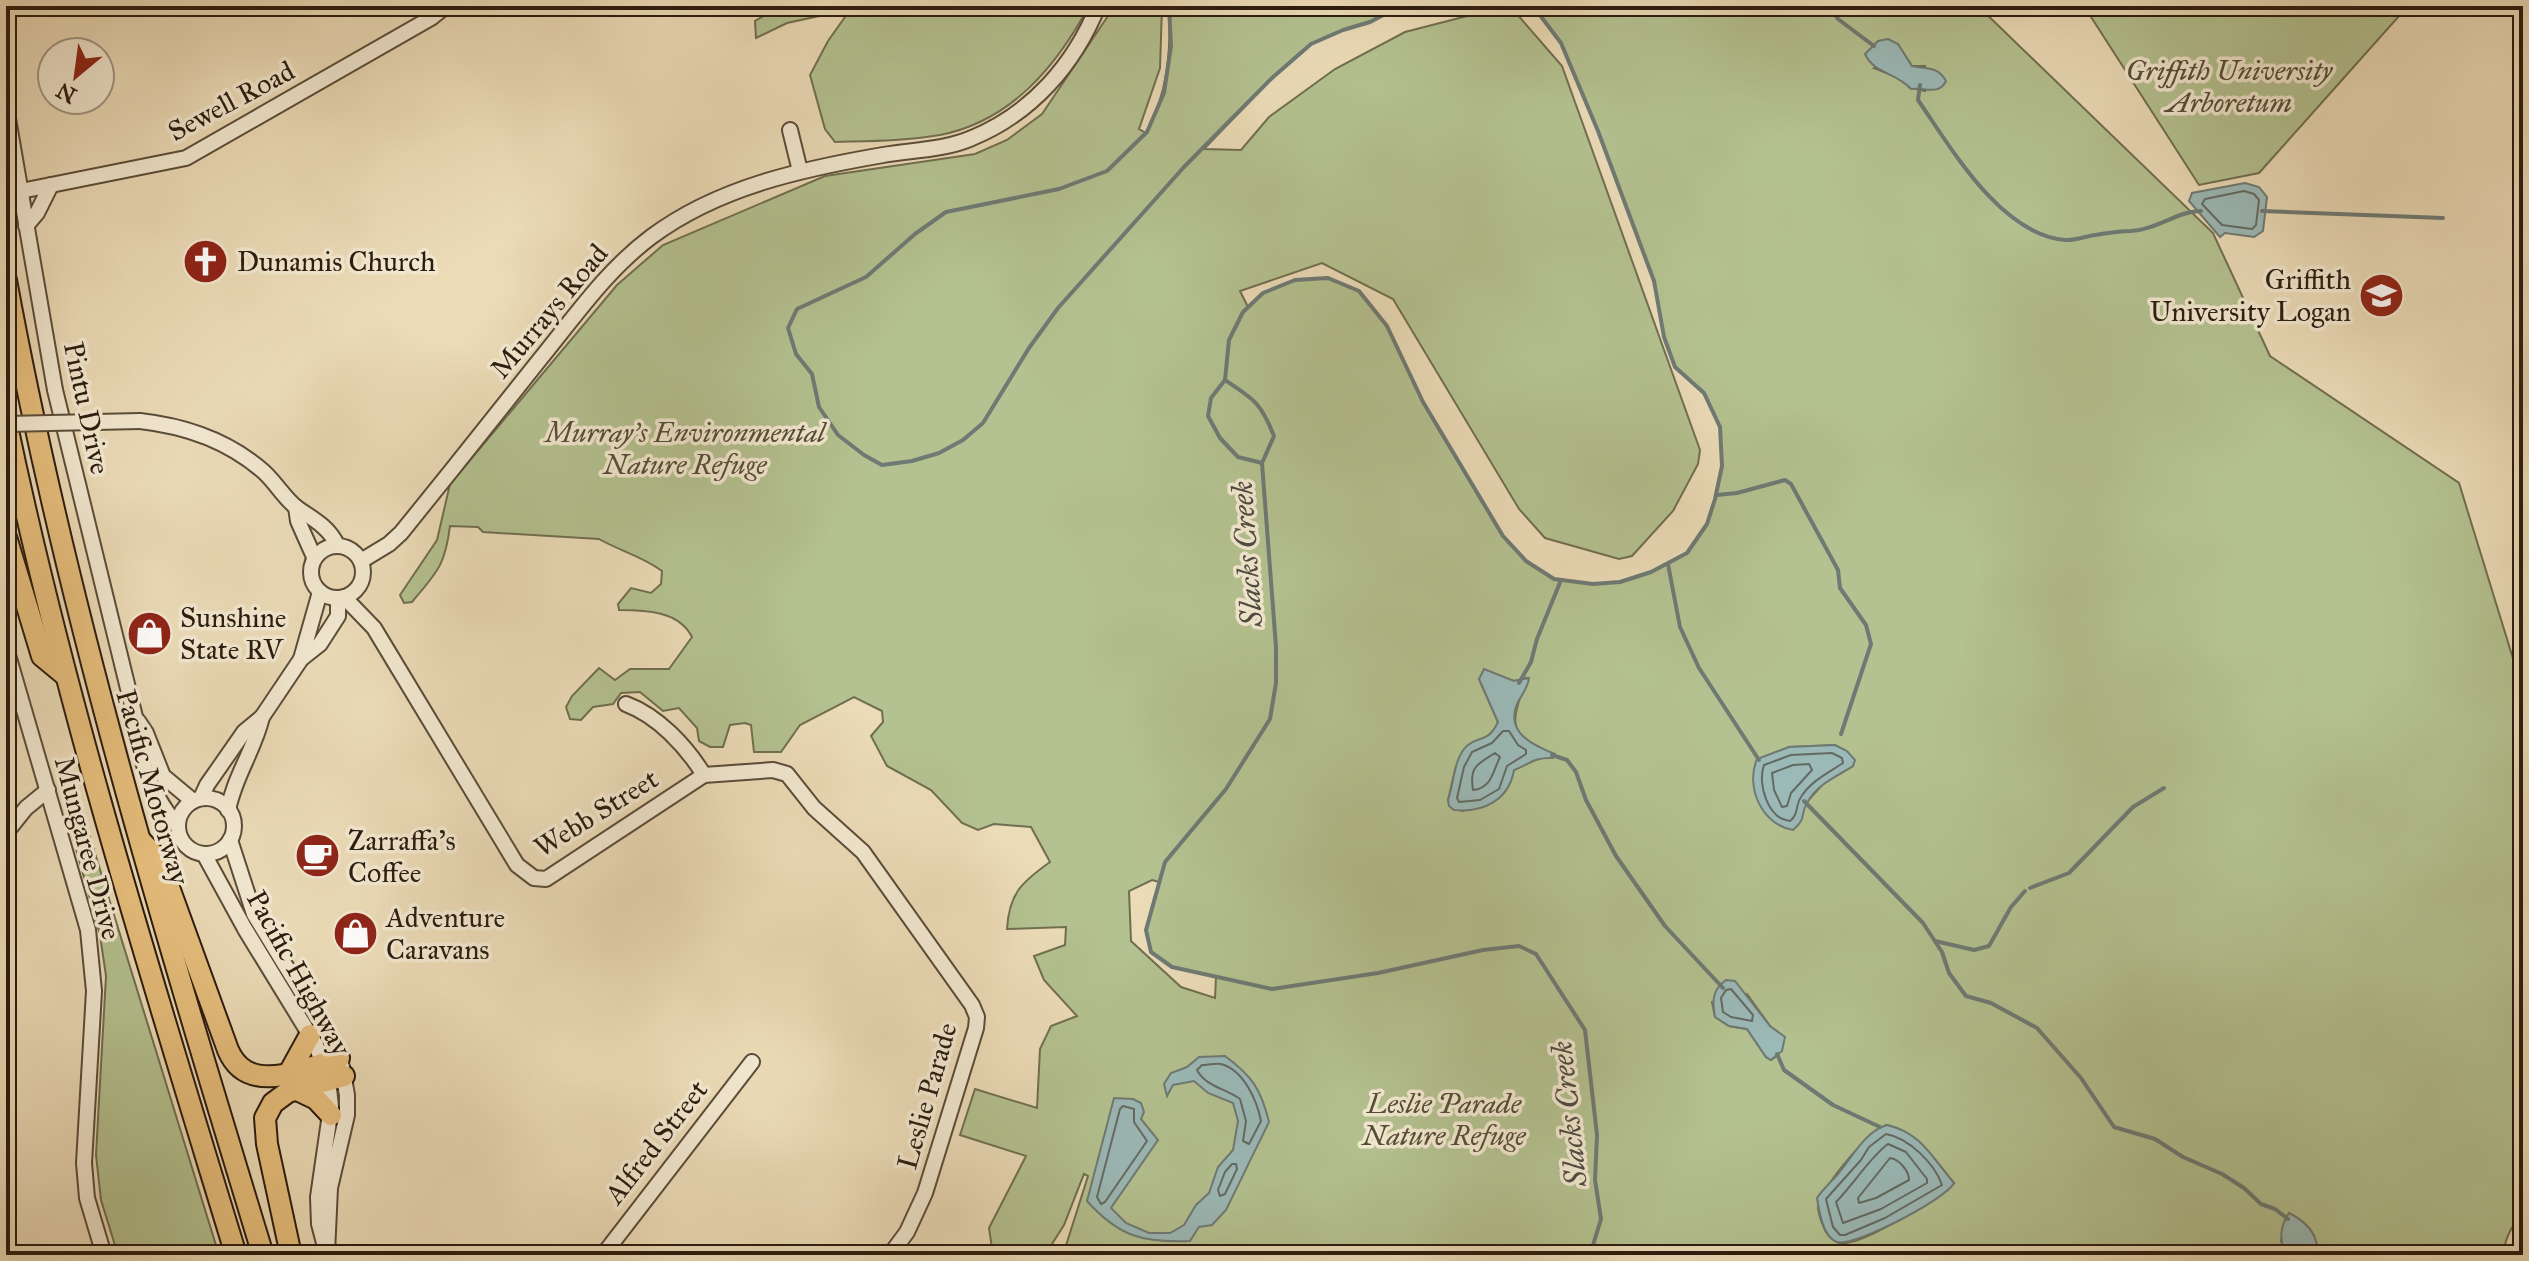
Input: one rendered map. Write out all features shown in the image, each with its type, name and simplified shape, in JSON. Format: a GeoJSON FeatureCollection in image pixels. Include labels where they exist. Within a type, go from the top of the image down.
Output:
{"type":"FeatureCollection","features":[{"type":"Feature","properties":{"kind":"highway","name":"Pacific Motorway"},"geometry":{"type":"LineString","coordinates":[[6,280],[54,514],[103,715],[263,1255]]}},
{"type":"Feature","properties":{"kind":"highway","name":"Pacific Motorway"},"geometry":{"type":"LineString","coordinates":[[6,423],[42,585],[106,827],[236,1255]]}},
{"type":"Feature","properties":{"kind":"highway"},"geometry":{"type":"LineString","coordinates":[[6,537],[42,656],[65,675]]}},
{"type":"Feature","properties":{"kind":"highway"},"geometry":{"type":"LineString","coordinates":[[137,836],[159,860],[233,1061],[245,1072],[292,1081],[334,1069]]}},
{"type":"Feature","properties":{"kind":"highway"},"geometry":{"type":"LineString","coordinates":[[291,1255],[264,1127],[273,1103],[292,1081],[310,1035]]}},
{"type":"Feature","properties":{"kind":"highway"},"geometry":{"type":"LineString","coordinates":[[292,1081],[331,1115]]}},
{"type":"Feature","properties":{"kind":"street","name":"Sewell Road"},"geometry":{"type":"LineString","coordinates":[[21,191],[186,158],[418,26],[446,6]]}},
{"type":"Feature","properties":{"kind":"street","name":"Murrays Road"},"geometry":{"type":"LineString","coordinates":[[361,561],[401,533],[609,274],[650,238],[685,214],[724,196],[800,171],[936,148],[972,138],[1036,99],[1062,72],[1083,40],[1098,6]]}},
{"type":"Feature","properties":{"kind":"street","name":"Pintu Drive"},"geometry":{"type":"LineString","coordinates":[[6,107],[55,390],[135,717],[137,736],[146,773],[165,810],[178,826]]}},
{"type":"Feature","properties":{"kind":"street"},"geometry":{"type":"LineString","coordinates":[[790,130],[800,171]]}},
{"type":"Feature","properties":{"kind":"street"},"geometry":{"type":"LineString","coordinates":[[26,226],[37,213],[51,185]]}},
{"type":"Feature","properties":{"kind":"street"},"geometry":{"type":"LineString","coordinates":[[6,423],[140,421],[188,430],[223,445],[263,472],[296,507],[333,534],[337,545]]}},
{"type":"Feature","properties":{"kind":"street"},"geometry":{"type":"LineString","coordinates":[[296,507],[298,521],[314,557]]}},
{"type":"Feature","properties":{"kind":"street"},"geometry":{"type":"LineString","coordinates":[[262,717],[256,741],[235,780],[228,810],[233,825],[230,840],[219,850],[204,854],[188,848],[178,826],[182,811],[197,800],[244,732],[262,717],[301,659],[320,644],[338,616],[341,598],[358,587],[362,579],[361,561],[351,550],[337,545],[320,550],[314,557],[310,572],[320,592],[341,598]]}},
{"type":"Feature","properties":{"kind":"street"},"geometry":{"type":"LineString","coordinates":[[301,659],[320,592]]}},
{"type":"Feature","properties":{"kind":"street","name":"Webb Street"},"geometry":{"type":"LineString","coordinates":[[341,598],[374,628],[517,865],[534,878],[546,879],[704,775],[773,770],[787,774],[814,808]]}},
{"type":"Feature","properties":{"kind":"street","name":"Mungaree Drive"},"geometry":{"type":"LineString","coordinates":[[6,648],[88,930],[94,991],[84,1163],[87,1198],[104,1255]]}},
{"type":"Feature","properties":{"kind":"street"},"geometry":{"type":"LineString","coordinates":[[626,704],[650,715],[693,758],[704,775]]}},
{"type":"Feature","properties":{"kind":"street","name":"Pintu Drive"},"geometry":{"type":"LineString","coordinates":[[135,717],[146,733],[163,776],[197,800]]}},
{"type":"Feature","properties":{"kind":"street"},"geometry":{"type":"LineString","coordinates":[[6,833],[26,808],[48,790]]}},
{"type":"Feature","properties":{"kind":"street"},"geometry":{"type":"LineString","coordinates":[[197,800],[216,800],[228,810]]}},
{"type":"Feature","properties":{"kind":"street","name":"Leslie Parade"},"geometry":{"type":"LineString","coordinates":[[814,808],[863,852],[875,867],[977,1017],[922,1203],[907,1232],[890,1255]]}},
{"type":"Feature","properties":{"kind":"street","name":"Pacific Highway"},"geometry":{"type":"LineString","coordinates":[[230,840],[254,914],[326,1032],[347,1115],[330,1188],[327,1254]]}},
{"type":"Feature","properties":{"kind":"street","name":"Pacific Highway"},"geometry":{"type":"LineString","coordinates":[[204,854],[245,929],[334,1069],[331,1115],[318,1197],[319,1224],[327,1254]]}},
{"type":"Feature","properties":{"kind":"street","name":"Alfred Street"},"geometry":{"type":"LineString","coordinates":[[603,1255],[752,1062]]}},
{"type":"Feature","properties":{"kind":"green space"},"geometry":{"type":"Polygon","coordinates":[[[780,6],[825,6],[819,16],[787,23],[756,38],[755,21],[780,6]]]}},
{"type":"Feature","properties":{"kind":"green space"},"geometry":{"type":"Polygon","coordinates":[[[848,6],[1089,6],[1046,70],[1010,104],[989,118],[940,135],[835,142],[825,129],[810,75],[828,41],[850,10],[848,6]]]}},
{"type":"Feature","properties":{"kind":"green space"},"geometry":{"type":"Polygon","coordinates":[[[1111,6],[1162,6],[1160,68],[1139,129],[1146,133],[1159,103],[1166,71],[1169,6],[1295,6],[1301,11],[1311,6],[1410,6],[1311,44],[1272,78],[1204,149],[1241,150],[1269,117],[1335,69],[1405,32],[1506,6],[1510,6],[1562,66],[1700,450],[1698,464],[1673,511],[1632,556],[1619,559],[1545,538],[1519,509],[1393,299],[1322,263],[1240,291],[1248,307],[1263,293],[1295,280],[1328,278],[1359,291],[1387,326],[1423,402],[1503,536],[1526,561],[1554,579],[1593,584],[1620,582],[1651,572],[1687,553],[1707,523],[1715,499],[1722,466],[1720,427],[1704,393],[1675,367],[1664,337],[1654,281],[1598,131],[1561,43],[1533,6],[1978,6],[2213,233],[2270,356],[2459,483],[2523,691],[2523,1218],[2511,1229],[2502,1255],[2323,1255],[2317,1250],[2308,1255],[2310,1250],[2281,1240],[2285,1255],[1063,1255],[1088,1176],[1084,1174],[1064,1225],[1045,1255],[993,1255],[989,1228],[1026,1156],[960,1135],[975,1089],[1037,1108],[1040,1049],[1051,1026],[1077,1016],[1044,980],[1034,956],[1065,945],[1066,927],[1007,929],[1014,897],[1032,876],[1050,862],[1031,827],[994,824],[978,830],[962,823],[931,790],[887,766],[871,736],[883,722],[882,711],[854,697],[800,725],[781,752],[754,752],[751,725],[745,723],[730,725],[723,747],[710,747],[699,741],[697,728],[679,708],[663,711],[640,692],[621,693],[613,704],[593,707],[581,720],[570,719],[566,707],[572,696],[599,668],[615,680],[630,669],[669,669],[692,637],[686,628],[670,617],[619,610],[618,604],[631,588],[651,593],[661,584],[662,571],[599,539],[483,532],[478,527],[450,526],[445,551],[434,575],[412,602],[404,603],[400,595],[437,540],[450,484],[617,285],[663,245],[825,176],[975,154],[1007,140],[1042,114],[1110,13],[1111,6]],[[1902,51],[1874,68],[1904,80],[1909,87],[1925,91],[1925,66],[1912,66],[1902,51]],[[1504,678],[1479,679],[1498,722],[1495,729],[1456,766],[1448,800],[1462,811],[1496,800],[1507,789],[1513,770],[1554,755],[1527,740],[1516,726],[1517,707],[1526,678],[1514,681],[1504,678]],[[1835,745],[1789,747],[1806,803],[1823,784],[1853,766],[1835,745]],[[1152,880],[1129,891],[1131,941],[1181,987],[1215,998],[1216,977],[1172,967],[1151,952],[1146,930],[1159,882],[1152,880]],[[1747,994],[1712,1002],[1715,1017],[1729,1026],[1747,1029],[1766,1057],[1771,1060],[1778,1055],[1784,1037],[1770,1026],[1747,994]],[[1887,1125],[1869,1137],[1835,1175],[1820,1200],[1818,1208],[1825,1230],[1840,1243],[1858,1240],[1887,1227],[1954,1183],[1925,1148],[1908,1134],[1887,1125]]]}},
{"type":"Feature","properties":{"kind":"green space","name":"Griffith University Arboretum"},"geometry":{"type":"Polygon","coordinates":[[[2084,6],[2408,6],[2259,173],[2199,185],[2084,6]]]}},
{"type":"Feature","properties":{"kind":"green space"},"geometry":{"type":"Polygon","coordinates":[[[89,834],[219,1255],[118,1255],[101,1200],[96,1155],[106,976],[100,935],[73,838],[89,834]]]}},
{"type":"Feature","properties":{"kind":"water"},"geometry":{"type":"Polygon","coordinates":[[[1888,39],[1898,44],[1912,66],[1939,73],[1946,81],[1943,86],[1935,90],[1911,89],[1874,66],[1865,54],[1878,41],[1888,39]]]}},
{"type":"Feature","properties":{"kind":"water"},"geometry":{"type":"Polygon","coordinates":[[[2245,183],[2259,187],[2267,197],[2263,231],[2254,237],[2225,233],[2220,237],[2189,201],[2192,193],[2245,183]]]}},
{"type":"Feature","properties":{"kind":"water"},"geometry":{"type":"Polygon","coordinates":[[[1484,669],[1514,681],[1529,678],[1515,712],[1517,729],[1529,742],[1555,754],[1553,758],[1536,760],[1514,770],[1507,789],[1484,807],[1454,810],[1448,800],[1463,750],[1488,736],[1498,722],[1479,679],[1484,669]]]}},
{"type":"Feature","properties":{"kind":"water"},"geometry":{"type":"Polygon","coordinates":[[[1835,745],[1855,760],[1853,766],[1816,791],[1793,830],[1773,821],[1765,813],[1755,792],[1753,781],[1757,759],[1789,747],[1835,745]]]}},
{"type":"Feature","properties":{"kind":"water"},"geometry":{"type":"Polygon","coordinates":[[[1726,980],[1735,981],[1770,1026],[1785,1037],[1782,1051],[1771,1060],[1747,1029],[1729,1026],[1715,1017],[1714,996],[1726,980]]]}},
{"type":"Feature","properties":{"kind":"water"},"geometry":{"type":"Polygon","coordinates":[[[1225,1056],[1254,1084],[1269,1122],[1226,1210],[1212,1225],[1199,1227],[1190,1241],[1146,1239],[1110,1223],[1087,1201],[1114,1098],[1133,1099],[1141,1103],[1144,1112],[1141,1119],[1158,1140],[1111,1208],[1126,1223],[1149,1233],[1170,1233],[1184,1225],[1196,1205],[1209,1193],[1218,1167],[1233,1150],[1238,1121],[1233,1103],[1208,1093],[1194,1081],[1173,1085],[1167,1096],[1164,1084],[1171,1073],[1187,1067],[1199,1057],[1225,1056]]]}},
{"type":"Feature","properties":{"kind":"water"},"geometry":{"type":"Polygon","coordinates":[[[1887,1125],[1918,1140],[1954,1183],[1935,1200],[1898,1221],[1861,1238],[1837,1242],[1825,1229],[1817,1198],[1866,1139],[1887,1125]]]}},
{"type":"Feature","properties":{"kind":"water"},"geometry":{"type":"Polygon","coordinates":[[[2289,1213],[2303,1222],[2314,1235],[2317,1246],[2308,1255],[2285,1255],[2281,1233],[2289,1213]]]}},
{"type":"Feature","properties":{"kind":"waterway","name":"Slacks Creek"},"geometry":{"type":"LineString","coordinates":[[1169,6],[1171,46],[1164,93],[1147,132],[1107,171],[1059,189],[946,212],[915,234],[866,277],[797,309],[788,328],[796,354],[812,374],[819,407],[838,435],[864,455],[882,465],[912,461],[939,453],[963,440],[983,423],[1029,348],[1058,308],[1184,167],[1272,78],[1311,44],[1410,6]]}},
{"type":"Feature","properties":{"kind":"waterway","name":"Slacks Creek"},"geometry":{"type":"LineString","coordinates":[[1533,6],[1561,43],[1598,131],[1654,281],[1664,337],[1675,367],[1704,393],[1720,427],[1722,466],[1707,524],[1687,553],[1651,572],[1620,582],[1593,584],[1554,579],[1526,561],[1503,536],[1423,402],[1387,326],[1359,291],[1328,278],[1295,280],[1263,293],[1243,312],[1229,340],[1225,380],[1256,403],[1274,436],[1262,463],[1276,647],[1276,683],[1270,719],[1226,789],[1165,862],[1146,930],[1151,952],[1172,967],[1272,989],[1378,973],[1483,950],[1519,946],[1536,954],[1585,1030],[1597,1135],[1595,1180],[1601,1219],[1590,1255]]}},
{"type":"Feature","properties":{"kind":"waterway"},"geometry":{"type":"LineString","coordinates":[[1830,6],[1838,19],[1874,46]]}},
{"type":"Feature","properties":{"kind":"waterway"},"geometry":{"type":"LineString","coordinates":[[1920,85],[1918,100],[1962,164],[1999,206],[2041,234],[2073,240],[2140,230],[2201,211]]}},
{"type":"Feature","properties":{"kind":"waterway"},"geometry":{"type":"LineString","coordinates":[[2262,211],[2443,218]]}},
{"type":"Feature","properties":{"kind":"waterway"},"geometry":{"type":"LineString","coordinates":[[1225,380],[1211,398],[1208,416],[1220,438],[1238,457],[1262,463]]}},
{"type":"Feature","properties":{"kind":"waterway"},"geometry":{"type":"LineString","coordinates":[[1717,495],[1785,480],[1791,484],[1838,570],[1840,588],[1866,625],[1871,644],[1841,734]]}},
{"type":"Feature","properties":{"kind":"waterway"},"geometry":{"type":"LineString","coordinates":[[1668,564],[1680,627],[1699,668],[1759,760]]}},
{"type":"Feature","properties":{"kind":"waterway"},"geometry":{"type":"LineString","coordinates":[[1519,683],[1531,662],[1561,580]]}},
{"type":"Feature","properties":{"kind":"waterway"},"geometry":{"type":"LineString","coordinates":[[1552,755],[1567,760],[1576,772],[1586,800],[1616,856],[1665,926],[1723,988]]}},
{"type":"Feature","properties":{"kind":"waterway"},"geometry":{"type":"LineString","coordinates":[[2030,888],[2069,873],[2133,807],[2164,788]]}},
{"type":"Feature","properties":{"kind":"waterway"},"geometry":{"type":"LineString","coordinates":[[1804,801],[1923,923],[1942,952],[1949,973],[1966,996],[1991,1003],[2037,1028],[2081,1078],[2114,1127],[2155,1139],[2183,1157],[2222,1174],[2261,1204],[2275,1209],[2288,1219]]}},
{"type":"Feature","properties":{"kind":"waterway"},"geometry":{"type":"LineString","coordinates":[[1935,941],[1974,950],[1989,946],[2011,907],[2025,891]]}},
{"type":"Feature","properties":{"kind":"waterway"},"geometry":{"type":"LineString","coordinates":[[1777,1054],[1784,1070],[1833,1105],[1880,1127]]}},
{"type":"Feature","properties":{"kind":"place","name":"Dunamis Church"},"geometry":{"type":"Point","coordinates":[206,261]}},
{"type":"Feature","properties":{"kind":"place","name":"Griffith University Logan"},"geometry":{"type":"Point","coordinates":[2382,295]}},
{"type":"Feature","properties":{"kind":"place","name":"Sunshine State RV"},"geometry":{"type":"Point","coordinates":[149,633]}},
{"type":"Feature","properties":{"kind":"place","name":"Zarraffa's Coffee"},"geometry":{"type":"Point","coordinates":[317,856]}},
{"type":"Feature","properties":{"kind":"place","name":"Adventure Caravans"},"geometry":{"type":"Point","coordinates":[355,933]}},
{"type":"Feature","properties":{"kind":"park label","name":"Murray's Environmental Nature Refuge"},"geometry":{"type":"Point","coordinates":[685,448]}},
{"type":"Feature","properties":{"kind":"park label","name":"Leslie Parade Nature Refuge"},"geometry":{"type":"Point","coordinates":[1444,1119]}}]}
